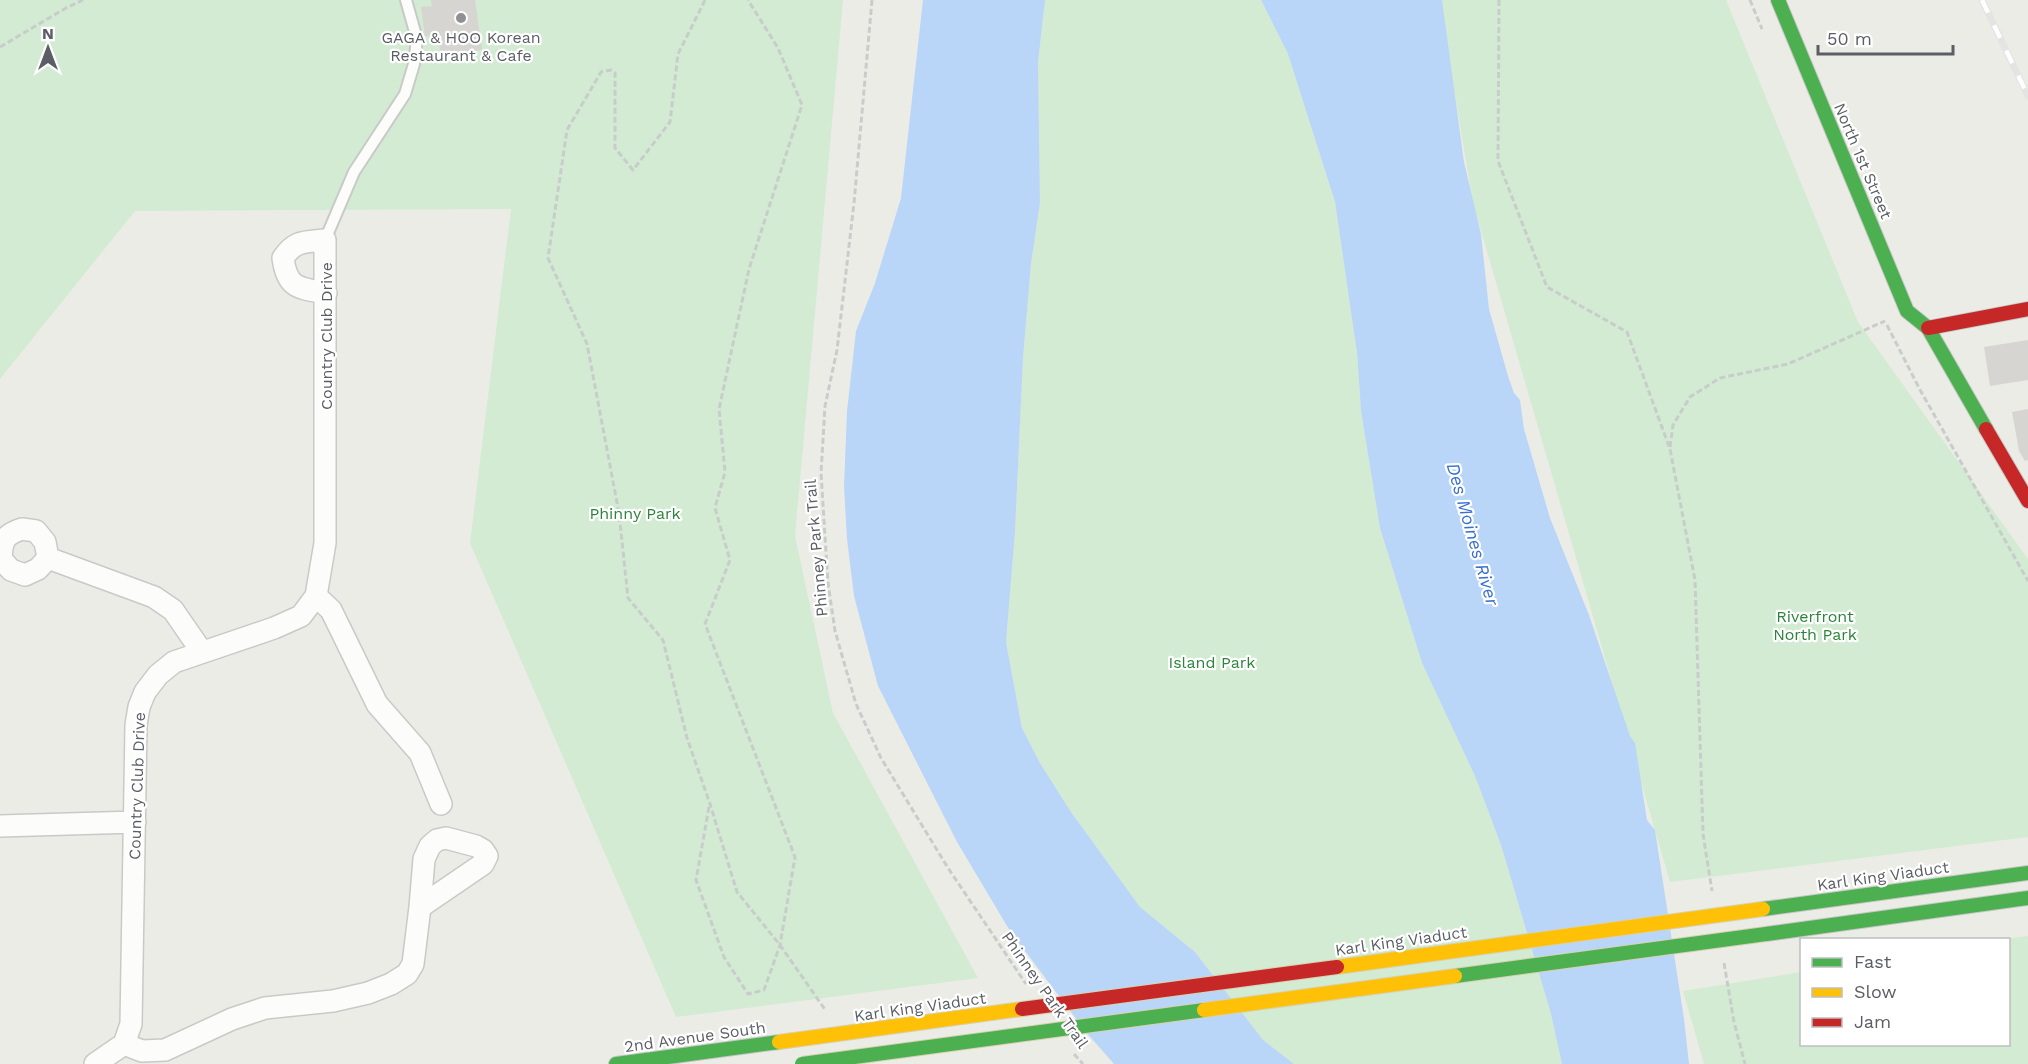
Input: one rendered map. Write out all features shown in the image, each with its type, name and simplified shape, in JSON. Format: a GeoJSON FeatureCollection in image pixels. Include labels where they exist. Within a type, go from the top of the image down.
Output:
{"type":"FeatureCollection","features":[{"type":"Feature","properties":{"kind":"main road","name":"North 1st Street"},"geometry":{"type":"LineString","coordinates":[[1778,0],[1907,310],[1928,328],[2028,501]]}},
{"type":"Feature","properties":{"kind":"main road"},"geometry":{"type":"LineString","coordinates":[[1928,328],[2028,309]]}},
{"type":"Feature","properties":{"kind":"main road","name":"Karl King Viaduct"},"geometry":{"type":"LineString","coordinates":[[779,1042],[2028,873]]}},
{"type":"Feature","properties":{"kind":"main road"},"geometry":{"type":"LineString","coordinates":[[802,1064],[2028,898]]}},
{"type":"Feature","properties":{"kind":"main road","name":"2nd Avenue South"},"geometry":{"type":"LineString","coordinates":[[616,1064],[779,1042]]}},
{"type":"Feature","properties":{"kind":"street"},"geometry":{"type":"LineString","coordinates":[[325,240],[302,241],[290,247],[283,258],[285,273],[290,281],[302,289],[326,293]]}},
{"type":"Feature","properties":{"kind":"street","name":"Country Club Drive"},"geometry":{"type":"LineString","coordinates":[[124,1044],[131,1024],[133,1002],[136,725],[139,707],[158,675],[174,662],[301,616],[316,596],[325,543],[325,240]]}},
{"type":"Feature","properties":{"kind":"street"},"geometry":{"type":"LineString","coordinates":[[48,558],[154,597],[173,610],[201,652]]}},
{"type":"Feature","properties":{"kind":"street"},"geometry":{"type":"LineString","coordinates":[[316,596],[331,610],[376,704],[420,753],[441,804]]}},
{"type":"Feature","properties":{"kind":"street"},"geometry":{"type":"LineString","coordinates":[[0,826],[135,822]]}},
{"type":"Feature","properties":{"kind":"street"},"geometry":{"type":"LineString","coordinates":[[95,1064],[124,1044],[142,1051],[165,1050],[232,1019],[265,1008],[333,1001],[368,993],[390,984],[407,974],[413,964],[420,907]]}},
{"type":"Feature","properties":{"kind":"lane"},"geometry":{"type":"LineString","coordinates":[[325,240],[354,172],[405,94],[414,64],[417,39],[406,0]]}},
{"type":"Feature","properties":{"kind":"path"},"geometry":{"type":"LineString","coordinates":[[0,47],[83,0]]}},
{"type":"Feature","properties":{"kind":"path"},"geometry":{"type":"LineString","coordinates":[[705,0],[678,54],[670,122],[633,170],[615,148],[615,73],[611,70],[601,72],[567,130],[548,258],[587,344],[619,513],[628,598],[663,640],[687,738],[737,892],[780,945],[831,1018]]}},
{"type":"Feature","properties":{"kind":"path"},"geometry":{"type":"LineString","coordinates":[[710,804],[696,880],[724,957],[748,994],[764,990],[780,945],[795,857],[705,624],[730,560],[715,508],[725,472],[719,409],[749,269],[802,105],[778,48],[748,0]]}},
{"type":"Feature","properties":{"kind":"path","name":"Phinney Park Trail"},"geometry":{"type":"LineString","coordinates":[[872,0],[854,203],[837,350],[825,406],[821,473],[828,583],[835,631],[856,704],[881,758],[948,868],[1030,991]]}},
{"type":"Feature","properties":{"kind":"path"},"geometry":{"type":"LineString","coordinates":[[1499,0],[1498,161],[1547,287],[1627,332],[1670,449],[1695,580],[1703,834],[1713,893]]}},
{"type":"Feature","properties":{"kind":"path"},"geometry":{"type":"LineString","coordinates":[[1670,449],[1673,425],[1690,397],[1720,378],[1788,363],[1885,321],[1919,388],[2028,581]]}},
{"type":"Feature","properties":{"kind":"path"},"geometry":{"type":"LineString","coordinates":[[1724,963],[1734,1022],[1745,1064]]}},
{"type":"Feature","properties":{"kind":"path","name":"Phinney Park Trail"},"geometry":{"type":"LineString","coordinates":[[1068,1047],[1083,1064]]}},
{"type":"Feature","properties":{"kind":"green space","name":"Phinny Park"},"geometry":{"type":"Polygon","coordinates":[[[0,0],[843,0],[795,536],[833,713],[978,978],[676,1017],[470,543],[511,209],[135,211],[0,379],[0,0]]]}},
{"type":"Feature","properties":{"kind":"green space","name":"Island Park"},"geometry":{"type":"Polygon","coordinates":[[[1045,0],[1261,0],[1288,54],[1335,202],[1357,353],[1361,411],[1380,528],[1422,663],[1475,776],[1501,845],[1551,1014],[1562,1064],[1294,1064],[1263,1041],[1195,952],[1140,907],[1071,812],[1040,763],[1022,728],[1006,642],[1015,532],[1023,358],[1031,264],[1040,203],[1038,63],[1045,0]]]}},
{"type":"Feature","properties":{"kind":"green space","name":"Riverfront North Park"},"geometry":{"type":"Polygon","coordinates":[[[1439,0],[1726,0],[1858,322],[2028,559],[2028,837],[1670,882],[1473,203],[1439,0]]]}},
{"type":"Feature","properties":{"kind":"green space"},"geometry":{"type":"Polygon","coordinates":[[[2028,936],[2028,1064],[1704,1064],[1683,991],[1800,972],[1800,1046],[2010,1046],[2010,938],[2028,936]]]}},
{"type":"Feature","properties":{"kind":"water"},"geometry":{"type":"Polygon","coordinates":[[[923,0],[1045,0],[1038,63],[1040,203],[1031,264],[1023,358],[1015,532],[1006,642],[1022,728],[1040,763],[1071,812],[1140,907],[1195,952],[1263,1040],[1294,1064],[1114,1064],[1086,1032],[1010,931],[957,842],[878,686],[854,596],[847,539],[844,487],[847,411],[856,331],[875,283],[901,198],[923,0]]]}},
{"type":"Feature","properties":{"kind":"water","name":"Des Moines River"},"geometry":{"type":"Polygon","coordinates":[[[1261,0],[1442,0],[1464,162],[1481,234],[1489,309],[1508,376],[1514,393],[1520,400],[1524,429],[1550,518],[1589,615],[1630,736],[1635,743],[1647,820],[1655,830],[1689,1064],[1562,1064],[1551,1014],[1501,845],[1475,776],[1422,663],[1380,528],[1361,411],[1357,353],[1335,202],[1288,54],[1261,0]]]}},
{"type":"Feature","properties":{"kind":"building"},"geometry":{"type":"Polygon","coordinates":[[[431,0],[475,0],[482,50],[441,56],[438,34],[425,36],[421,7],[432,6],[431,0]]]}},
{"type":"Feature","properties":{"kind":"building"},"geometry":{"type":"Polygon","coordinates":[[[2028,340],[2028,380],[1990,386],[1984,347],[2028,340]]]}},
{"type":"Feature","properties":{"kind":"building"},"geometry":{"type":"Polygon","coordinates":[[[2028,409],[2028,460],[2025,461],[2019,451],[2012,412],[2028,409]]]}},
{"type":"Feature","properties":{"kind":"railway"},"geometry":{"type":"LineString","coordinates":[[1982,0],[2028,96]]}},
{"type":"Feature","properties":{"kind":"traffic: fast"},"geometry":{"type":"LineString","coordinates":[[1778,0],[1907,311],[1928,328],[1986,429]]}},
{"type":"Feature","properties":{"kind":"traffic: fast"},"geometry":{"type":"LineString","coordinates":[[1763,909],[2028,873]]}},
{"type":"Feature","properties":{"kind":"traffic: fast"},"geometry":{"type":"LineString","coordinates":[[1766,934],[2028,898]]}},
{"type":"Feature","properties":{"kind":"traffic: fast"},"geometry":{"type":"LineString","coordinates":[[1455,976],[1766,934]]}},
{"type":"Feature","properties":{"kind":"traffic: fast"},"geometry":{"type":"LineString","coordinates":[[802,1064],[1204,1010]]}},
{"type":"Feature","properties":{"kind":"traffic: fast"},"geometry":{"type":"LineString","coordinates":[[616,1064],[779,1042]]}},
{"type":"Feature","properties":{"kind":"traffic: jam"},"geometry":{"type":"LineString","coordinates":[[1928,328],[2028,309]]}},
{"type":"Feature","properties":{"kind":"traffic: jam"},"geometry":{"type":"LineString","coordinates":[[1986,429],[2028,501]]}},
{"type":"Feature","properties":{"kind":"traffic: jam"},"geometry":{"type":"LineString","coordinates":[[1022,1009],[1337,967]]}},
{"type":"Feature","properties":{"kind":"traffic: slow"},"geometry":{"type":"LineString","coordinates":[[1337,967],[1763,909]]}},
{"type":"Feature","properties":{"kind":"traffic: slow"},"geometry":{"type":"LineString","coordinates":[[1204,1010],[1455,976]]}},
{"type":"Feature","properties":{"kind":"traffic: slow"},"geometry":{"type":"LineString","coordinates":[[779,1042],[1022,1009]]}},
{"type":"Feature","properties":{"kind":"place","name":"GAGA & HOO Korean Restaurant & Cafe"},"geometry":{"type":"Point","coordinates":[461,18]}}]}
